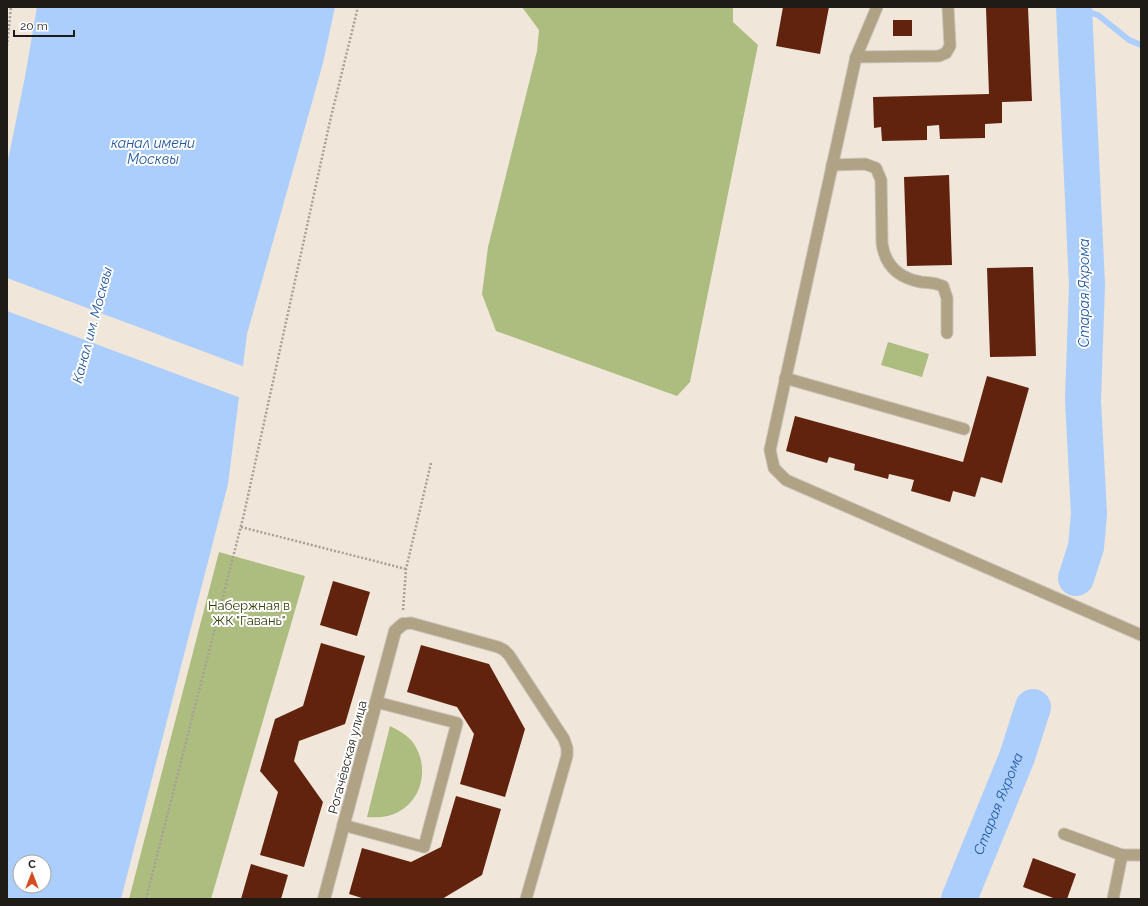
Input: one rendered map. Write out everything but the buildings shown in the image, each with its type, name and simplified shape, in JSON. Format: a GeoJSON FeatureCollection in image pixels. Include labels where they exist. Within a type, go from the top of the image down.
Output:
{"type":"FeatureCollection","features":[{"type":"Feature","properties":{"kind":"street","name":"Рогачёвская улица"},"geometry":{"type":"LineString","coordinates":[[324,899],[395,631],[403,624]]}},
{"type":"Feature","properties":{"kind":"lane"},"geometry":{"type":"LineString","coordinates":[[877,7],[856,57],[770,450],[774,468],[786,480],[1141,635]]}},
{"type":"Feature","properties":{"kind":"lane"},"geometry":{"type":"LineString","coordinates":[[856,57],[939,56],[946,53],[950,46],[948,7]]}},
{"type":"Feature","properties":{"kind":"lane"},"geometry":{"type":"LineString","coordinates":[[832,165],[865,164],[876,168],[881,180],[882,244],[884,254],[889,264],[898,273],[910,279],[923,282],[932,282],[942,286],[947,298],[947,333]]}},
{"type":"Feature","properties":{"kind":"lane"},"geometry":{"type":"LineString","coordinates":[[785,378],[964,429]]}},
{"type":"Feature","properties":{"kind":"lane"},"geometry":{"type":"LineString","coordinates":[[403,624],[411,623],[498,647],[504,650],[509,655],[564,739],[567,748],[567,756],[526,899]]}},
{"type":"Feature","properties":{"kind":"lane"},"geometry":{"type":"LineString","coordinates":[[343,825],[424,847],[458,723],[376,702]]}},
{"type":"Feature","properties":{"kind":"lane"},"geometry":{"type":"LineString","coordinates":[[1064,834],[1122,855],[1141,855]]}},
{"type":"Feature","properties":{"kind":"lane"},"geometry":{"type":"LineString","coordinates":[[1113,899],[1122,855]]}},
{"type":"Feature","properties":{"kind":"path"},"geometry":{"type":"LineString","coordinates":[[7,46],[11,7]]}},
{"type":"Feature","properties":{"kind":"path"},"geometry":{"type":"LineString","coordinates":[[146,899],[241,527],[330,120],[358,7]]}},
{"type":"Feature","properties":{"kind":"path"},"geometry":{"type":"LineString","coordinates":[[403,624],[406,569],[431,463]]}},
{"type":"Feature","properties":{"kind":"path"},"geometry":{"type":"LineString","coordinates":[[241,527],[406,569]]}},
{"type":"Feature","properties":{"kind":"green space"},"geometry":{"type":"Polygon","coordinates":[[[522,7],[733,7],[733,22],[758,45],[690,382],[677,396],[496,331],[482,294],[488,247],[537,51],[539,30],[522,7]]]}},
{"type":"Feature","properties":{"kind":"green space"},"geometry":{"type":"Polygon","coordinates":[[[888,342],[929,354],[922,377],[881,365],[888,342]]]}},
{"type":"Feature","properties":{"kind":"green space","name":"Набержная в ЖК \"Гавань\""},"geometry":{"type":"Polygon","coordinates":[[[219,552],[305,576],[211,899],[129,899],[219,552]]]}},
{"type":"Feature","properties":{"kind":"green space"},"geometry":{"type":"Polygon","coordinates":[[[390,726],[409,738],[417,749],[422,768],[422,778],[415,797],[400,811],[384,817],[367,817],[390,726]]]}},
{"type":"Feature","properties":{"kind":"water","name":"канал имени Москвы"},"geometry":{"type":"Polygon","coordinates":[[[37,7],[335,7],[323,63],[247,334],[228,484],[121,899],[7,899],[7,165],[25,77],[37,7]]]}},
{"type":"Feature","properties":{"kind":"pier"},"geometry":{"type":"Polygon","coordinates":[[[7,278],[245,367],[241,398],[7,311],[7,278]]]}},
{"type":"Feature","properties":{"kind":"waterway","name":"Старая Яхрома"},"geometry":{"type":"LineString","coordinates":[[1074,7],[1087,285],[1083,400],[1089,514],[1086,547],[1076,578]]}},
{"type":"Feature","properties":{"kind":"waterway"},"geometry":{"type":"LineString","coordinates":[[1074,19],[1088,12],[1098,15],[1129,40],[1141,45]]}},
{"type":"Feature","properties":{"kind":"waterway","name":"Старая Яхрома"},"geometry":{"type":"LineString","coordinates":[[959,899],[1017,757],[1033,707]]}},
{"type":"Feature","properties":{"kind":"water label","name":"Канал им. Москвы"},"geometry":{"type":"Point","coordinates":[92,325]}}]}
